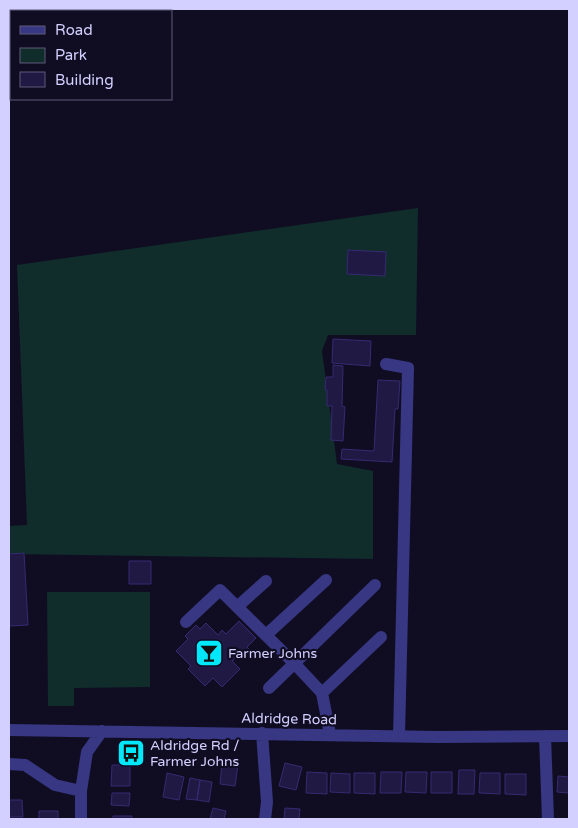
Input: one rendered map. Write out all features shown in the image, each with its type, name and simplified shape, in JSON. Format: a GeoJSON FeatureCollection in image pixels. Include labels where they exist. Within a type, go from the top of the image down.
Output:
{"type":"FeatureCollection","features":[{"type":"Feature","properties":{"kind":"street"},"geometry":{"type":"LineString","coordinates":[[386,364],[408,368],[399,736]]}},
{"type":"Feature","properties":{"kind":"street"},"geometry":{"type":"LineString","coordinates":[[266,635],[326,580]]}},
{"type":"Feature","properties":{"kind":"street"},"geometry":{"type":"LineString","coordinates":[[237,607],[266,581]]}},
{"type":"Feature","properties":{"kind":"street"},"geometry":{"type":"LineString","coordinates":[[269,688],[375,585]]}},
{"type":"Feature","properties":{"kind":"street"},"geometry":{"type":"LineString","coordinates":[[186,622],[220,590],[322,693],[330,734]]}},
{"type":"Feature","properties":{"kind":"street"},"geometry":{"type":"LineString","coordinates":[[322,693],[380,637]]}},
{"type":"Feature","properties":{"kind":"street","name":"Aldridge Road"},"geometry":{"type":"LineString","coordinates":[[9,730],[399,736],[569,736]]}},
{"type":"Feature","properties":{"kind":"street"},"geometry":{"type":"LineString","coordinates":[[81,819],[81,791],[87,752],[102,731]]}},
{"type":"Feature","properties":{"kind":"street"},"geometry":{"type":"LineString","coordinates":[[262,733],[267,802],[265,819]]}},
{"type":"Feature","properties":{"kind":"street"},"geometry":{"type":"LineString","coordinates":[[545,736],[548,819]]}},
{"type":"Feature","properties":{"kind":"street"},"geometry":{"type":"LineString","coordinates":[[9,764],[24,765],[55,785],[81,791]]}},
{"type":"Feature","properties":{"kind":"green space"},"geometry":{"type":"Polygon","coordinates":[[[418,208],[416,335],[328,335],[322,351],[337,464],[373,471],[373,559],[9,554],[9,526],[27,525],[17,265],[418,208]]]}},
{"type":"Feature","properties":{"kind":"green space"},"geometry":{"type":"Polygon","coordinates":[[[47,592],[150,592],[150,687],[74,688],[74,706],[48,706],[47,592]]]}},
{"type":"Feature","properties":{"kind":"building"},"geometry":{"type":"Polygon","coordinates":[[[348,250],[386,252],[385,276],[347,274],[348,250]]]}},
{"type":"Feature","properties":{"kind":"building"},"geometry":{"type":"Polygon","coordinates":[[[333,339],[371,341],[370,366],[332,363],[333,339]]]}},
{"type":"Feature","properties":{"kind":"building"},"geometry":{"type":"Polygon","coordinates":[[[333,365],[343,366],[342,406],[345,407],[343,441],[331,440],[332,406],[327,406],[327,390],[325,390],[326,377],[333,377],[333,365]]]}},
{"type":"Feature","properties":{"kind":"building"},"geometry":{"type":"Polygon","coordinates":[[[378,380],[400,381],[398,409],[395,409],[392,462],[341,459],[342,449],[374,451],[378,380]]]}},
{"type":"Feature","properties":{"kind":"building"},"geometry":{"type":"Polygon","coordinates":[[[24,553],[28,625],[9,626],[9,554],[24,553]]]}},
{"type":"Feature","properties":{"kind":"building"},"geometry":{"type":"Polygon","coordinates":[[[129,561],[151,561],[151,584],[129,584],[129,561]]]}},
{"type":"Feature","properties":{"kind":"building","name":"Farmer Johns"},"geometry":{"type":"Polygon","coordinates":[[[239,621],[256,638],[247,647],[250,650],[245,655],[242,652],[232,661],[240,669],[222,687],[213,678],[205,686],[188,669],[191,666],[176,651],[188,639],[185,636],[196,625],[200,629],[206,623],[218,635],[222,630],[226,634],[239,621]]]}},
{"type":"Feature","properties":{"kind":"building"},"geometry":{"type":"Polygon","coordinates":[[[222,763],[238,765],[235,786],[220,784],[222,763]]]}},
{"type":"Feature","properties":{"kind":"building"},"geometry":{"type":"Polygon","coordinates":[[[285,763],[302,767],[296,790],[279,786],[285,763]]]}},
{"type":"Feature","properties":{"kind":"building"},"geometry":{"type":"Polygon","coordinates":[[[112,765],[130,765],[130,786],[111,786],[112,765]]]}},
{"type":"Feature","properties":{"kind":"building"},"geometry":{"type":"Polygon","coordinates":[[[459,770],[475,770],[474,794],[458,794],[459,770]]]}},
{"type":"Feature","properties":{"kind":"building"},"geometry":{"type":"Polygon","coordinates":[[[307,772],[327,773],[327,794],[306,793],[307,772]]]}},
{"type":"Feature","properties":{"kind":"building"},"geometry":{"type":"Polygon","coordinates":[[[381,772],[402,772],[401,793],[380,793],[381,772]]]}},
{"type":"Feature","properties":{"kind":"building"},"geometry":{"type":"Polygon","coordinates":[[[406,772],[427,772],[426,793],[405,792],[406,772]]]}},
{"type":"Feature","properties":{"kind":"building"},"geometry":{"type":"Polygon","coordinates":[[[431,772],[452,772],[452,793],[431,793],[431,772]]]}},
{"type":"Feature","properties":{"kind":"building"},"geometry":{"type":"Polygon","coordinates":[[[167,773],[184,777],[179,800],[163,797],[167,773]]]}},
{"type":"Feature","properties":{"kind":"building"},"geometry":{"type":"Polygon","coordinates":[[[331,773],[350,774],[350,793],[330,792],[331,773]]]}},
{"type":"Feature","properties":{"kind":"building"},"geometry":{"type":"Polygon","coordinates":[[[354,773],[375,773],[375,794],[354,793],[354,773]]]}},
{"type":"Feature","properties":{"kind":"building"},"geometry":{"type":"Polygon","coordinates":[[[480,773],[500,773],[500,794],[479,793],[480,773]]]}},
{"type":"Feature","properties":{"kind":"building"},"geometry":{"type":"Polygon","coordinates":[[[505,774],[526,774],[526,795],[505,794],[505,774]]]}},
{"type":"Feature","properties":{"kind":"building"},"geometry":{"type":"Polygon","coordinates":[[[558,776],[569,777],[569,793],[557,792],[558,776]]]}},
{"type":"Feature","properties":{"kind":"building"},"geometry":{"type":"Polygon","coordinates":[[[190,778],[200,780],[197,800],[186,799],[190,778]]]}},
{"type":"Feature","properties":{"kind":"building"},"geometry":{"type":"Polygon","coordinates":[[[200,780],[212,782],[209,802],[197,800],[200,780]]]}},
{"type":"Feature","properties":{"kind":"building"},"geometry":{"type":"Polygon","coordinates":[[[112,793],[130,793],[129,806],[111,805],[112,793]]]}},
{"type":"Feature","properties":{"kind":"building"},"geometry":{"type":"Polygon","coordinates":[[[9,800],[22,800],[23,817],[9,817],[9,800]]]}},
{"type":"Feature","properties":{"kind":"building"},"geometry":{"type":"Polygon","coordinates":[[[213,808],[226,811],[224,819],[210,819],[213,808]]]}},
{"type":"Feature","properties":{"kind":"building"},"geometry":{"type":"Polygon","coordinates":[[[285,808],[300,809],[299,819],[284,819],[285,808]]]}},
{"type":"Feature","properties":{"kind":"building"},"geometry":{"type":"Polygon","coordinates":[[[39,811],[58,811],[58,819],[39,819],[39,811]]]}},
{"type":"Feature","properties":{"kind":"building"},"geometry":{"type":"Polygon","coordinates":[[[113,816],[132,816],[132,819],[113,819],[113,816]]]}},
{"type":"Feature","properties":{"kind":"place","name":"Farmer Johns"},"geometry":{"type":"Point","coordinates":[209,653]}},
{"type":"Feature","properties":{"kind":"place","name":"Aldridge Rd / Farmer Johns"},"geometry":{"type":"Point","coordinates":[131,753]}}]}
